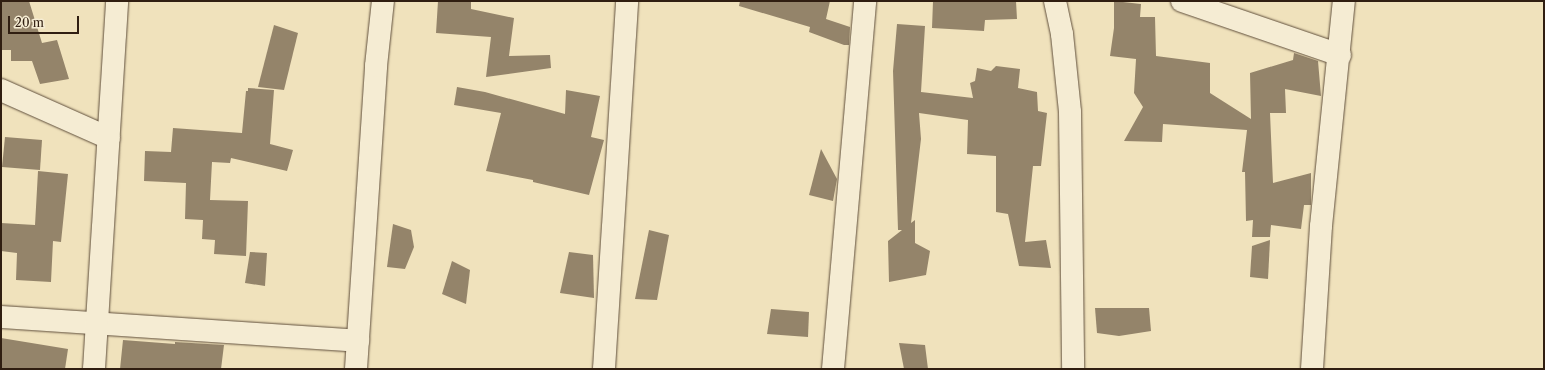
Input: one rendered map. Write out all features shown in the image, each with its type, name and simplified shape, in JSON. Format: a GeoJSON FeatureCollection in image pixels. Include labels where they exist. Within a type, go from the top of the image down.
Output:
{"type":"FeatureCollection","features":[{"type":"Feature","properties":{"kind":"street"},"geometry":{"type":"LineString","coordinates":[[94,369],[117,1]]}},
{"type":"Feature","properties":{"kind":"street"},"geometry":{"type":"LineString","coordinates":[[356,369],[376,66],[383,1]]}},
{"type":"Feature","properties":{"kind":"street"},"geometry":{"type":"LineString","coordinates":[[604,369],[627,1]]}},
{"type":"Feature","properties":{"kind":"street"},"geometry":{"type":"LineString","coordinates":[[833,369],[865,1]]}},
{"type":"Feature","properties":{"kind":"street"},"geometry":{"type":"LineString","coordinates":[[1055,1],[1062,34],[1070,112],[1073,369]]}},
{"type":"Feature","properties":{"kind":"street"},"geometry":{"type":"LineString","coordinates":[[1182,1],[1340,55]]}},
{"type":"Feature","properties":{"kind":"street"},"geometry":{"type":"LineString","coordinates":[[1312,369],[1321,226],[1340,55],[1344,1]]}},
{"type":"Feature","properties":{"kind":"street"},"geometry":{"type":"LineString","coordinates":[[1,90],[109,138]]}},
{"type":"Feature","properties":{"kind":"street"},"geometry":{"type":"LineString","coordinates":[[1,316],[358,341]]}},
{"type":"Feature","properties":{"kind":"building"},"geometry":{"type":"Polygon","coordinates":[[[1,1],[29,1],[42,43],[57,40],[69,79],[40,84],[32,61],[11,61],[11,50],[1,50],[1,1]]]}},
{"type":"Feature","properties":{"kind":"building"},"geometry":{"type":"Polygon","coordinates":[[[438,1],[471,1],[471,9],[514,18],[509,56],[550,55],[551,68],[486,77],[491,37],[436,33],[438,1]]]}},
{"type":"Feature","properties":{"kind":"building"},"geometry":{"type":"Polygon","coordinates":[[[740,1],[830,1],[826,19],[850,27],[849,45],[844,45],[809,32],[810,27],[739,6],[740,1]]]}},
{"type":"Feature","properties":{"kind":"building"},"geometry":{"type":"Polygon","coordinates":[[[933,1],[1016,1],[1017,19],[985,20],[984,31],[932,28],[933,1]]]}},
{"type":"Feature","properties":{"kind":"building"},"geometry":{"type":"Polygon","coordinates":[[[1114,1],[1141,4],[1140,17],[1155,17],[1156,56],[1210,63],[1210,93],[1251,119],[1250,73],[1293,60],[1294,53],[1318,61],[1321,96],[1285,89],[1286,113],[1270,113],[1273,183],[1311,173],[1311,205],[1304,205],[1301,229],[1271,225],[1270,237],[1252,237],[1253,220],[1246,221],[1245,172],[1242,172],[1247,130],[1163,124],[1162,142],[1124,141],[1143,107],[1134,93],[1136,59],[1110,56],[1114,28],[1114,1]]]}},
{"type":"Feature","properties":{"kind":"building"},"geometry":{"type":"Polygon","coordinates":[[[897,24],[925,26],[921,92],[973,98],[970,83],[975,81],[977,68],[991,71],[996,66],[1020,69],[1018,88],[1037,92],[1038,111],[1047,113],[1041,166],[1033,166],[1025,242],[1046,240],[1051,268],[1019,266],[1008,214],[996,212],[996,156],[967,154],[968,120],[919,113],[921,139],[911,223],[915,220],[915,243],[930,251],[926,275],[889,282],[888,241],[902,230],[898,230],[893,71],[897,24]]]}},
{"type":"Feature","properties":{"kind":"building"},"geometry":{"type":"Polygon","coordinates":[[[274,25],[298,33],[284,90],[258,87],[274,25]]]}},
{"type":"Feature","properties":{"kind":"building"},"geometry":{"type":"Polygon","coordinates":[[[457,87],[485,92],[565,114],[566,90],[600,96],[591,137],[604,140],[589,195],[533,182],[533,180],[486,171],[501,113],[454,105],[457,87]]]}},
{"type":"Feature","properties":{"kind":"building"},"geometry":{"type":"Polygon","coordinates":[[[248,88],[274,90],[270,144],[293,150],[287,171],[231,158],[230,163],[212,162],[210,200],[248,201],[246,256],[214,254],[215,240],[202,239],[203,220],[185,219],[186,183],[144,181],[145,151],[171,152],[173,128],[242,133],[246,91],[248,91],[248,88]]]}},
{"type":"Feature","properties":{"kind":"building"},"geometry":{"type":"Polygon","coordinates":[[[5,137],[42,140],[40,170],[2,167],[5,137]]]}},
{"type":"Feature","properties":{"kind":"building"},"geometry":{"type":"Polygon","coordinates":[[[821,149],[837,179],[833,201],[809,195],[821,149]]]}},
{"type":"Feature","properties":{"kind":"building"},"geometry":{"type":"Polygon","coordinates":[[[38,171],[68,174],[61,242],[53,241],[51,282],[16,280],[17,253],[1,251],[1,223],[35,225],[38,171]]]}},
{"type":"Feature","properties":{"kind":"building"},"geometry":{"type":"Polygon","coordinates":[[[393,224],[411,230],[414,247],[405,269],[387,267],[393,224]]]}},
{"type":"Feature","properties":{"kind":"building"},"geometry":{"type":"Polygon","coordinates":[[[649,230],[669,235],[657,300],[635,299],[649,230]]]}},
{"type":"Feature","properties":{"kind":"building"},"geometry":{"type":"Polygon","coordinates":[[[1270,240],[1268,279],[1250,277],[1252,246],[1270,240]]]}},
{"type":"Feature","properties":{"kind":"building"},"geometry":{"type":"Polygon","coordinates":[[[250,252],[267,253],[265,286],[245,283],[250,252]]]}},
{"type":"Feature","properties":{"kind":"building"},"geometry":{"type":"Polygon","coordinates":[[[569,252],[593,255],[594,298],[560,293],[569,252]]]}},
{"type":"Feature","properties":{"kind":"building"},"geometry":{"type":"Polygon","coordinates":[[[452,261],[470,270],[466,304],[442,294],[452,261]]]}},
{"type":"Feature","properties":{"kind":"building"},"geometry":{"type":"Polygon","coordinates":[[[1095,308],[1149,308],[1151,331],[1119,336],[1097,333],[1095,308]]]}},
{"type":"Feature","properties":{"kind":"building"},"geometry":{"type":"Polygon","coordinates":[[[771,309],[809,312],[808,337],[767,334],[771,309]]]}},
{"type":"Feature","properties":{"kind":"building"},"geometry":{"type":"Polygon","coordinates":[[[1,338],[68,349],[65,369],[1,369],[1,338]]]}},
{"type":"Feature","properties":{"kind":"building"},"geometry":{"type":"Polygon","coordinates":[[[123,340],[175,344],[175,342],[224,345],[221,369],[120,369],[123,340]]]}},
{"type":"Feature","properties":{"kind":"building"},"geometry":{"type":"Polygon","coordinates":[[[899,343],[925,345],[928,369],[904,369],[899,343]]]}}]}
